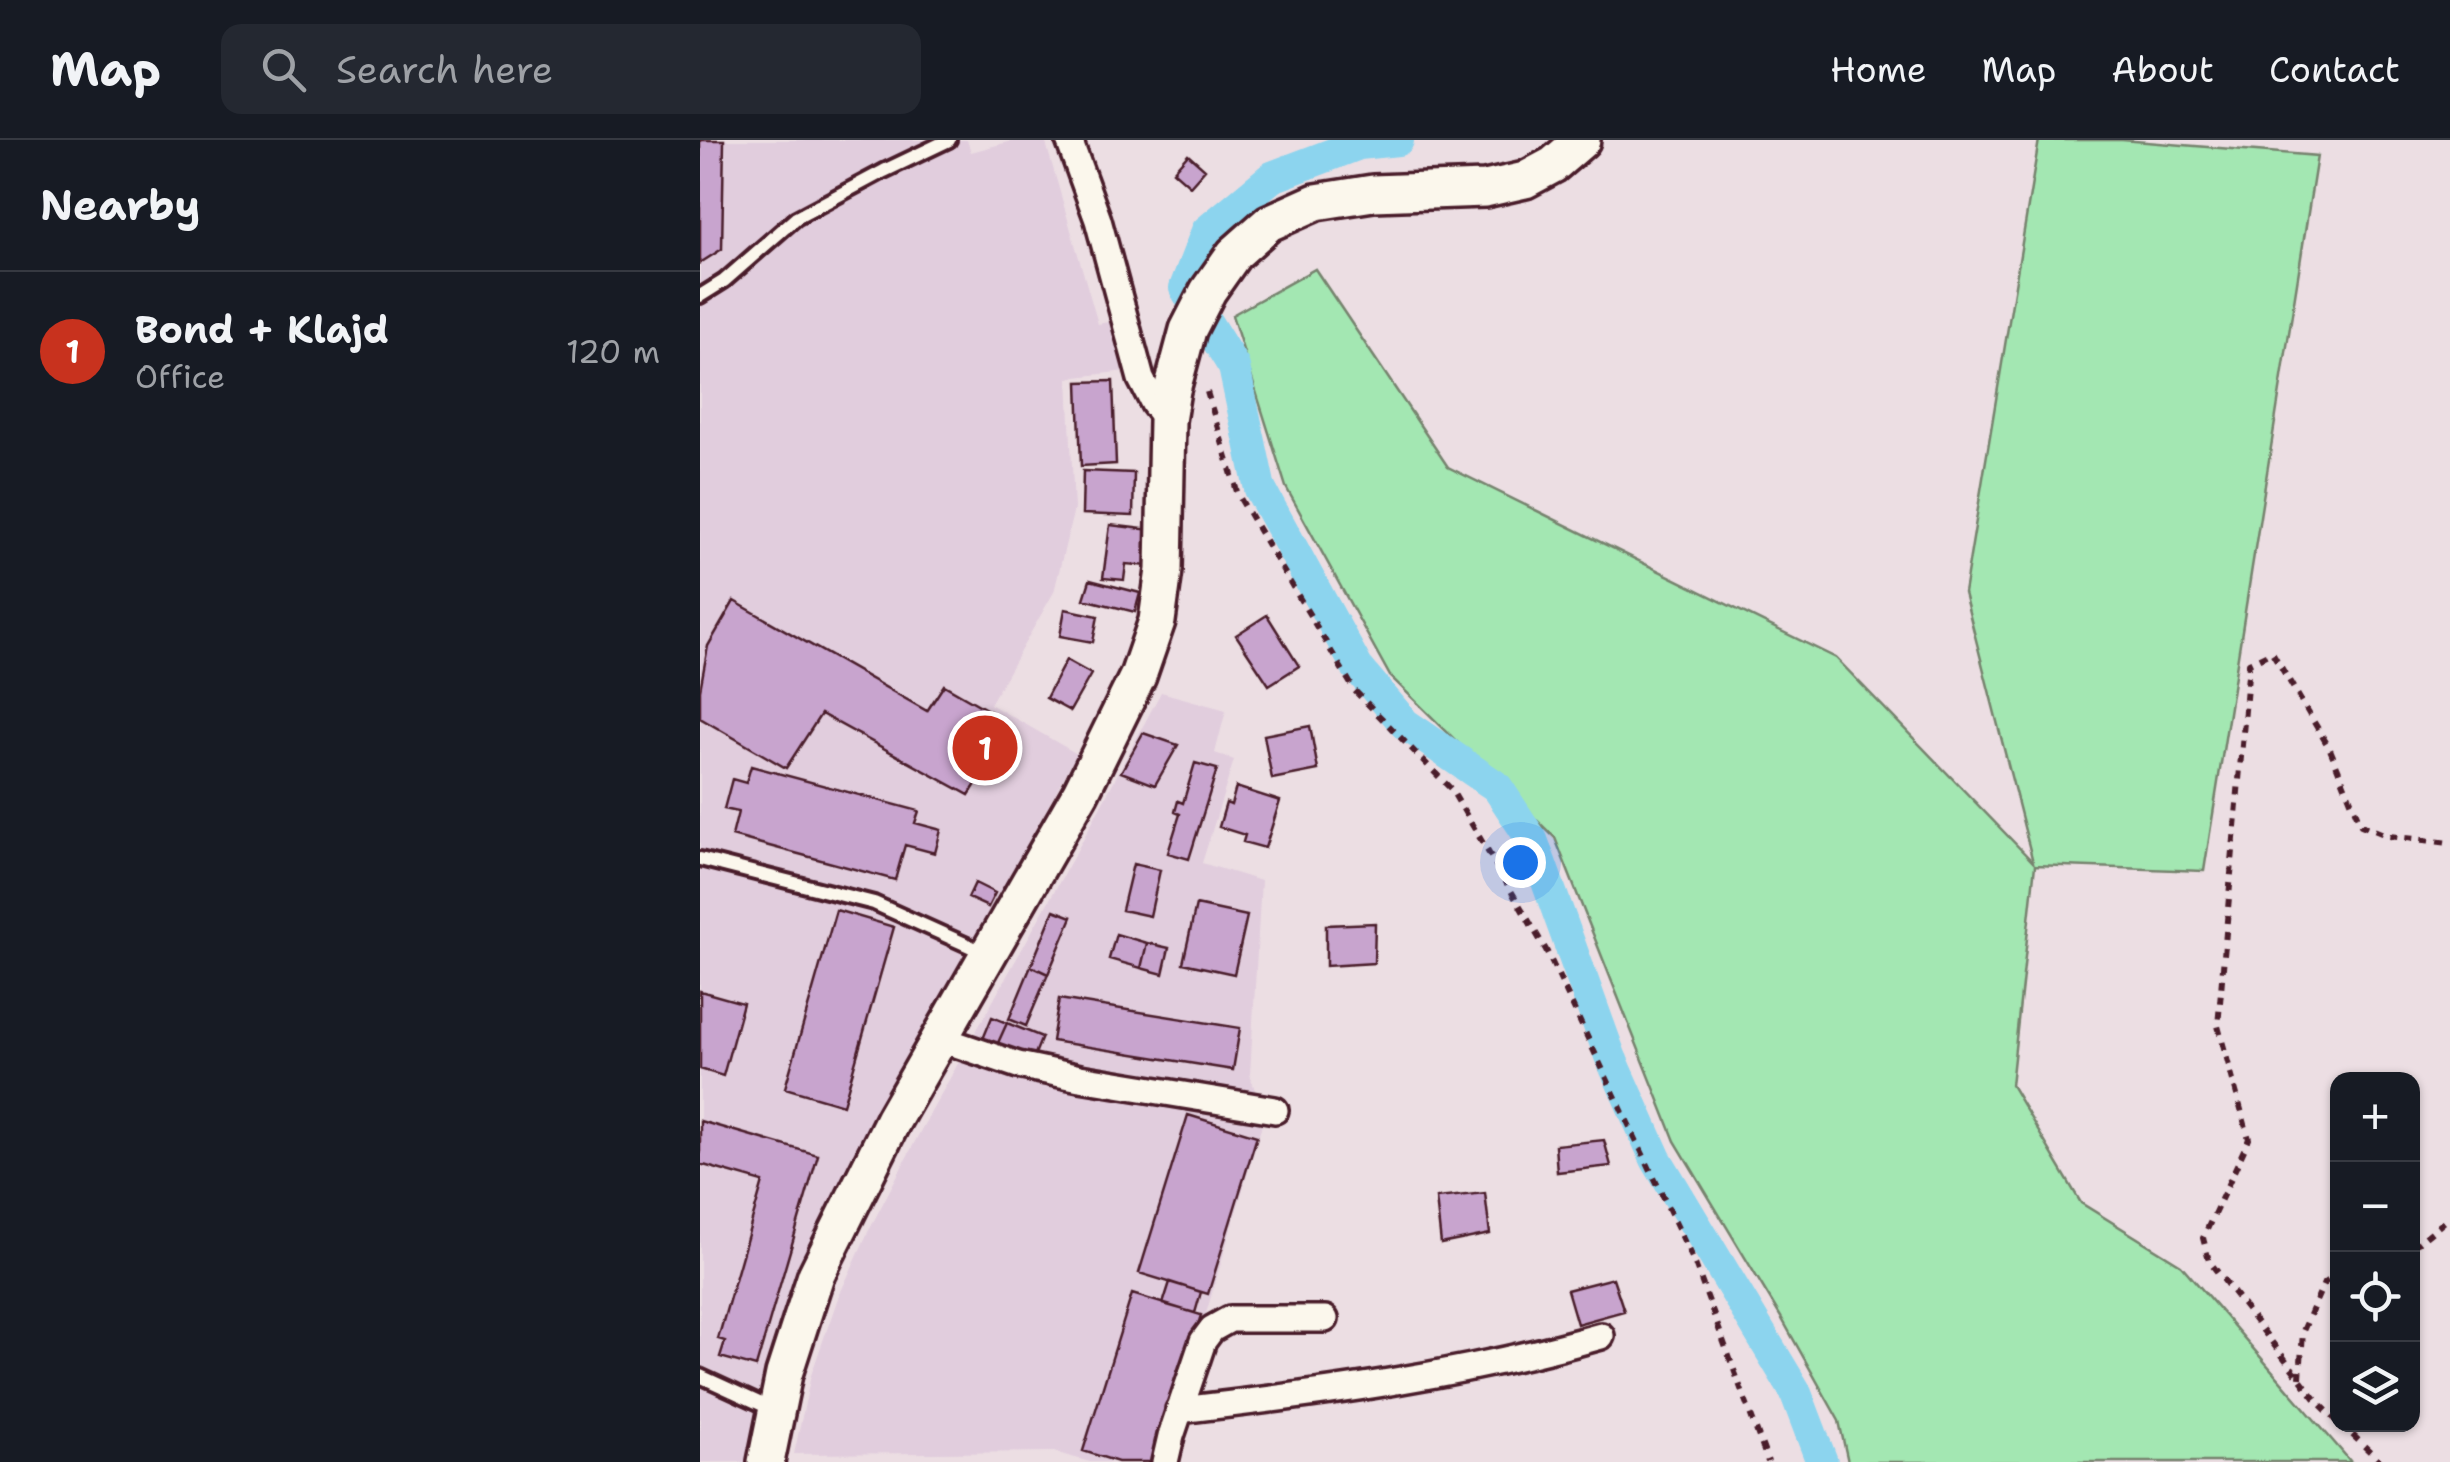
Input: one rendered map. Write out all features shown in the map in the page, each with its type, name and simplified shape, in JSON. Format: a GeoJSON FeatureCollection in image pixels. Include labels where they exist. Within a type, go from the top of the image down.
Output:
{"type":"FeatureCollection","features":[{"type":"Feature","properties":{"kind":"main road"},"geometry":{"type":"LineString","coordinates":[[766,1462],[784,1374],[816,1275],[894,1120],[1081,792],[1138,676],[1157,621],[1164,570],[1168,420],[1188,330],[1208,291],[1234,254],[1270,223],[1316,202],[1373,193],[1485,189],[1525,180],[1553,165],[1582,140]]}},
{"type":"Feature","properties":{"kind":"street"},"geometry":{"type":"LineString","coordinates":[[1068,140],[1098,220],[1140,378],[1168,420]]}},
{"type":"Feature","properties":{"kind":"street"},"geometry":{"type":"LineString","coordinates":[[940,1039],[1018,1065],[1275,1110]]}},
{"type":"Feature","properties":{"kind":"street"},"geometry":{"type":"LineString","coordinates":[[1164,1462],[1204,1340],[1212,1329],[1230,1320],[1325,1319]]}},
{"type":"Feature","properties":{"kind":"street"},"geometry":{"type":"LineString","coordinates":[[1179,1410],[1294,1398],[1415,1379],[1529,1357],[1602,1336]]}},
{"type":"Feature","properties":{"kind":"lane"},"geometry":{"type":"LineString","coordinates":[[700,296],[724,281],[796,218],[949,140]]}},
{"type":"Feature","properties":{"kind":"lane"},"geometry":{"type":"LineString","coordinates":[[700,859],[874,903],[988,954]]}},
{"type":"Feature","properties":{"kind":"lane"},"geometry":{"type":"LineString","coordinates":[[700,1376],[776,1411]]}},
{"type":"Feature","properties":{"kind":"path"},"geometry":{"type":"LineString","coordinates":[[1205,385],[1238,495],[1355,691],[1451,789],[1546,950],[1695,1264],[1768,1462]]}},
{"type":"Feature","properties":{"kind":"path"},"geometry":{"type":"LineString","coordinates":[[2330,1415],[2209,1261],[2204,1238],[2248,1139],[2218,1026],[2249,663],[2272,652],[2330,749],[2361,825],[2389,836],[2450,843]]}},
{"type":"Feature","properties":{"kind":"path"},"geometry":{"type":"LineString","coordinates":[[2420,1241],[2450,1217]]}},
{"type":"Feature","properties":{"kind":"path"},"geometry":{"type":"LineString","coordinates":[[2300,1380],[2304,1331],[2324,1282],[2330,1279]]}},
{"type":"Feature","properties":{"kind":"path"},"geometry":{"type":"LineString","coordinates":[[2349,1432],[2381,1462]]}},
{"type":"Feature","properties":{"kind":"shaded area"},"geometry":{"type":"Polygon","coordinates":[[[700,140],[967,140],[971,152],[1016,140],[1045,140],[1098,324],[1118,320],[1126,371],[1068,378],[1074,509],[1054,592],[990,704],[1077,754],[890,1093],[750,1462],[700,1462],[700,140]]]}},
{"type":"Feature","properties":{"kind":"shaded area"},"geometry":{"type":"Polygon","coordinates":[[[1161,692],[1226,710],[1215,753],[1234,760],[1202,863],[1261,881],[1250,1075],[1264,1118],[1162,1462],[1090,1462],[1054,1452],[794,1454],[811,1375],[838,1298],[868,1232],[1161,692]]]}},
{"type":"Feature","properties":{"kind":"green space"},"geometry":{"type":"Polygon","coordinates":[[[2039,140],[2122,140],[2317,156],[2204,871],[2035,865],[2011,1085],[2081,1203],[2181,1265],[2351,1462],[1848,1462],[1839,1421],[1675,1141],[1555,838],[1390,676],[1286,487],[1232,315],[1315,269],[1448,467],[1836,658],[2033,862],[1964,593],[2039,140]]]}},
{"type":"Feature","properties":{"kind":"building"},"geometry":{"type":"Polygon","coordinates":[[[700,140],[724,140],[722,249],[700,263],[700,140]]]}},
{"type":"Feature","properties":{"kind":"building"},"geometry":{"type":"Polygon","coordinates":[[[1188,154],[1205,169],[1190,186],[1173,171],[1188,154]]]}},
{"type":"Feature","properties":{"kind":"building"},"geometry":{"type":"Polygon","coordinates":[[[1113,381],[1116,464],[1081,466],[1078,382],[1113,381]]]}},
{"type":"Feature","properties":{"kind":"building"},"geometry":{"type":"Polygon","coordinates":[[[1083,471],[1134,473],[1133,516],[1082,514],[1083,471]]]}},
{"type":"Feature","properties":{"kind":"building"},"geometry":{"type":"Polygon","coordinates":[[[1110,525],[1152,530],[1148,566],[1126,564],[1124,580],[1103,578],[1110,525]]]}},
{"type":"Feature","properties":{"kind":"building"},"geometry":{"type":"Polygon","coordinates":[[[1090,580],[1140,593],[1135,612],[1084,599],[1090,580]]]}},
{"type":"Feature","properties":{"kind":"building"},"geometry":{"type":"Polygon","coordinates":[[[734,601],[927,711],[944,685],[1000,717],[1007,736],[969,795],[821,714],[786,768],[700,718],[700,690],[708,646],[734,601]]]}},
{"type":"Feature","properties":{"kind":"building"},"geometry":{"type":"Polygon","coordinates":[[[1065,609],[1098,616],[1093,642],[1060,636],[1065,609]]]}},
{"type":"Feature","properties":{"kind":"building"},"geometry":{"type":"Polygon","coordinates":[[[1267,615],[1299,666],[1269,685],[1236,635],[1267,615]]]}},
{"type":"Feature","properties":{"kind":"building"},"geometry":{"type":"Polygon","coordinates":[[[1066,660],[1091,674],[1070,711],[1046,698],[1066,660]]]}},
{"type":"Feature","properties":{"kind":"building"},"geometry":{"type":"Polygon","coordinates":[[[1310,726],[1318,770],[1272,779],[1264,735],[1310,726]]]}},
{"type":"Feature","properties":{"kind":"building"},"geometry":{"type":"Polygon","coordinates":[[[1143,733],[1178,745],[1155,785],[1121,772],[1143,733]]]}},
{"type":"Feature","properties":{"kind":"building"},"geometry":{"type":"Polygon","coordinates":[[[1195,763],[1217,769],[1189,859],[1168,853],[1180,814],[1175,812],[1178,801],[1183,803],[1195,763]]]}},
{"type":"Feature","properties":{"kind":"building"},"geometry":{"type":"Polygon","coordinates":[[[751,766],[919,811],[915,823],[941,830],[935,853],[905,845],[895,880],[732,836],[738,812],[724,809],[732,779],[746,783],[751,766]]]}},
{"type":"Feature","properties":{"kind":"building"},"geometry":{"type":"Polygon","coordinates":[[[1236,787],[1280,801],[1265,848],[1243,842],[1245,835],[1219,827],[1236,787]]]}},
{"type":"Feature","properties":{"kind":"building"},"geometry":{"type":"Polygon","coordinates":[[[1133,864],[1160,870],[1150,916],[1122,910],[1133,864]]]}},
{"type":"Feature","properties":{"kind":"building"},"geometry":{"type":"Polygon","coordinates":[[[975,883],[995,893],[988,907],[968,898],[975,883]]]}},
{"type":"Feature","properties":{"kind":"building"},"geometry":{"type":"Polygon","coordinates":[[[1196,905],[1247,916],[1234,974],[1183,963],[1196,905]]]}},
{"type":"Feature","properties":{"kind":"building"},"geometry":{"type":"Polygon","coordinates":[[[836,910],[894,927],[843,1105],[785,1088],[836,910]]]}},
{"type":"Feature","properties":{"kind":"building"},"geometry":{"type":"Polygon","coordinates":[[[1054,910],[1072,917],[1048,974],[1031,966],[1054,910]]]}},
{"type":"Feature","properties":{"kind":"building"},"geometry":{"type":"Polygon","coordinates":[[[1375,923],[1374,963],[1326,966],[1326,925],[1375,923]]]}},
{"type":"Feature","properties":{"kind":"building"},"geometry":{"type":"Polygon","coordinates":[[[1116,934],[1147,943],[1141,968],[1109,959],[1116,934]]]}},
{"type":"Feature","properties":{"kind":"building"},"geometry":{"type":"Polygon","coordinates":[[[1147,943],[1169,948],[1163,974],[1141,968],[1147,943]]]}},
{"type":"Feature","properties":{"kind":"building"},"geometry":{"type":"Polygon","coordinates":[[[1031,966],[1048,974],[1026,1026],[1009,1019],[1031,966]]]}},
{"type":"Feature","properties":{"kind":"building"},"geometry":{"type":"Polygon","coordinates":[[[700,991],[743,1003],[723,1076],[700,1069],[700,991]]]}},
{"type":"Feature","properties":{"kind":"building"},"geometry":{"type":"Polygon","coordinates":[[[1059,999],[1240,1028],[1233,1070],[1052,1041],[1059,999]]]}},
{"type":"Feature","properties":{"kind":"building"},"geometry":{"type":"Polygon","coordinates":[[[992,1017],[1007,1023],[997,1045],[983,1039],[992,1017]]]}},
{"type":"Feature","properties":{"kind":"building"},"geometry":{"type":"Polygon","coordinates":[[[1007,1023],[1042,1037],[1033,1059],[997,1045],[1007,1023]]]}},
{"type":"Feature","properties":{"kind":"building"},"geometry":{"type":"Polygon","coordinates":[[[1188,1115],[1257,1136],[1208,1294],[1139,1273],[1188,1115]]]}},
{"type":"Feature","properties":{"kind":"building"},"geometry":{"type":"Polygon","coordinates":[[[700,1121],[818,1155],[756,1367],[720,1357],[725,1341],[718,1339],[763,1182],[700,1164],[700,1121]]]}},
{"type":"Feature","properties":{"kind":"building"},"geometry":{"type":"Polygon","coordinates":[[[1604,1140],[1611,1166],[1557,1172],[1555,1145],[1604,1140]]]}},
{"type":"Feature","properties":{"kind":"building"},"geometry":{"type":"Polygon","coordinates":[[[1485,1193],[1490,1234],[1441,1244],[1436,1198],[1485,1193]]]}},
{"type":"Feature","properties":{"kind":"building"},"geometry":{"type":"Polygon","coordinates":[[[1613,1278],[1624,1311],[1577,1324],[1567,1290],[1613,1278]]]}},
{"type":"Feature","properties":{"kind":"building"},"geometry":{"type":"Polygon","coordinates":[[[1170,1282],[1201,1292],[1195,1313],[1163,1304],[1170,1282]]]}},
{"type":"Feature","properties":{"kind":"building"},"geometry":{"type":"Polygon","coordinates":[[[1132,1294],[1201,1315],[1155,1462],[1118,1462],[1083,1451],[1132,1294]]]}},
{"type":"Feature","properties":{"kind":"waterway"},"geometry":{"type":"LineString","coordinates":[[1398,140],[1359,144],[1272,177],[1207,231],[1185,288],[1234,367],[1260,489],[1357,667],[1405,724],[1497,787],[1532,840],[1610,1056],[1656,1159],[1795,1391],[1822,1462]]}},
{"type":"Feature","properties":{"kind":"place","name":"Bond + Klajd"},"geometry":{"type":"Point","coordinates":[985,748]}}]}
